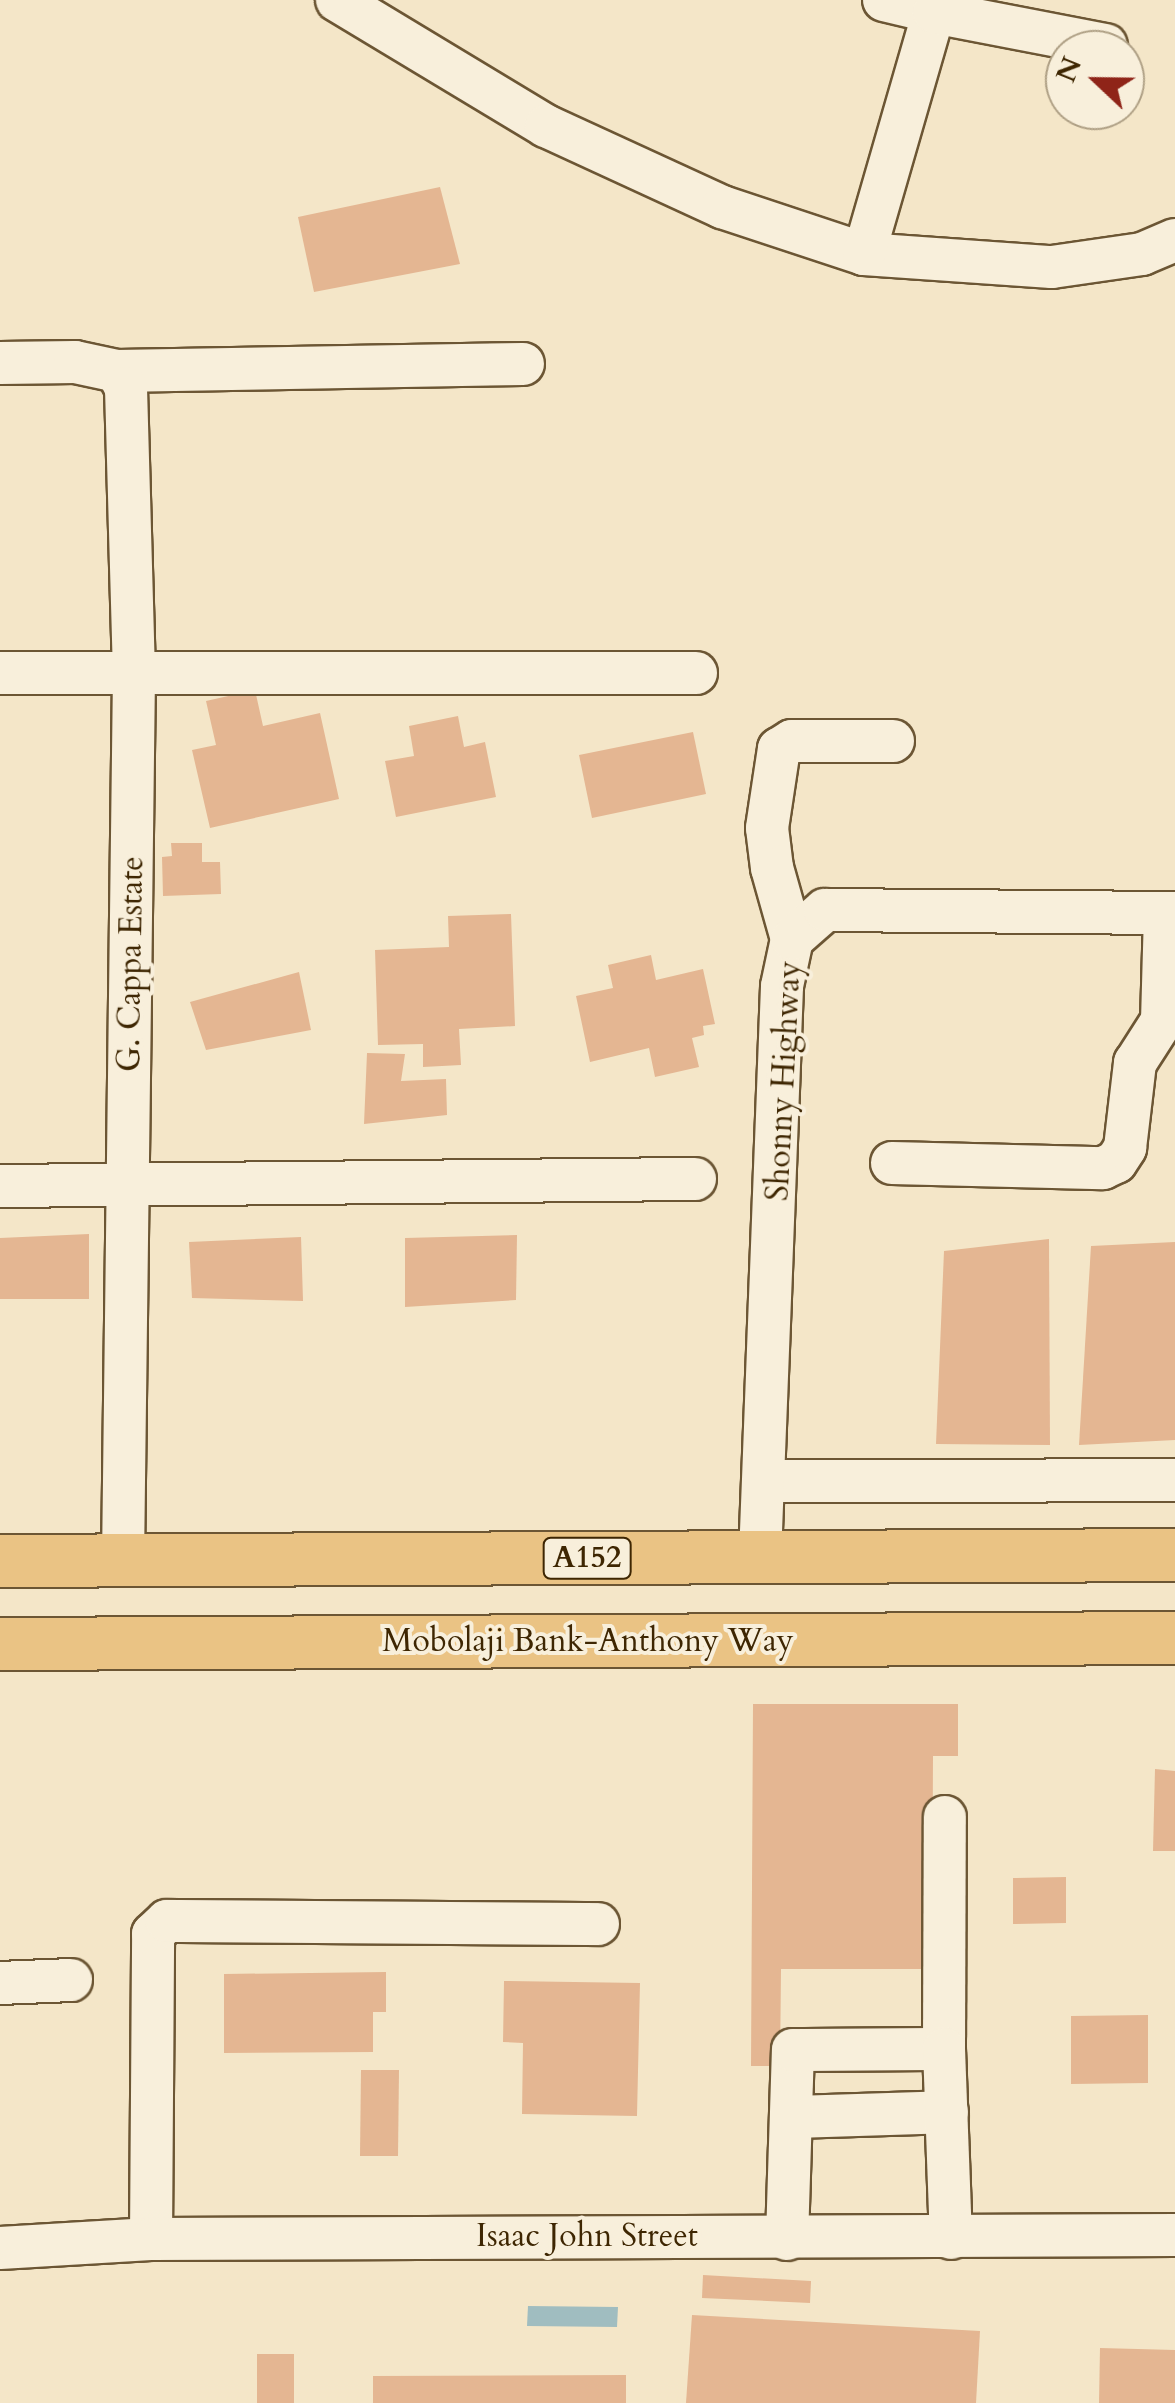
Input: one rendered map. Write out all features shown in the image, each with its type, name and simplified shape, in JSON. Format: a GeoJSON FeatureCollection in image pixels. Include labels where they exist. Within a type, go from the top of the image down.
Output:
{"type":"FeatureCollection","features":[{"type":"Feature","properties":{"kind":"main road","name":"A152"},"geometry":{"type":"LineString","coordinates":[[0,1561],[1175,1555]]}},
{"type":"Feature","properties":{"kind":"main road","name":"Mobolaji Bank-Anthony Way"},"geometry":{"type":"LineString","coordinates":[[0,1644],[1175,1638]]}},
{"type":"Feature","properties":{"kind":"street"},"geometry":{"type":"LineString","coordinates":[[337,0],[546,126],[722,207],[864,254],[1052,266],[1142,254],[1175,240]]}},
{"type":"Feature","properties":{"kind":"street"},"geometry":{"type":"LineString","coordinates":[[884,0],[1045,33]]}},
{"type":"Feature","properties":{"kind":"street"},"geometry":{"type":"LineString","coordinates":[[864,254],[934,12]]}},
{"type":"Feature","properties":{"kind":"street"},"geometry":{"type":"LineString","coordinates":[[0,363],[75,362],[117,371],[523,364]]}},
{"type":"Feature","properties":{"kind":"street","name":"G. Cappa Estate"},"geometry":{"type":"LineString","coordinates":[[117,371],[126,388],[134,674],[122,1560]]}},
{"type":"Feature","properties":{"kind":"street"},"geometry":{"type":"LineString","coordinates":[[0,673],[696,673]]}},
{"type":"Feature","properties":{"kind":"street"},"geometry":{"type":"LineString","coordinates":[[792,939],[772,868],[768,828],[779,749],[792,740],[893,742]]}},
{"type":"Feature","properties":{"kind":"street","name":"Shonny Highway"},"geometry":{"type":"LineString","coordinates":[[760,1557],[782,986],[792,939],[824,910],[1170,913]]}},
{"type":"Feature","properties":{"kind":"street"},"geometry":{"type":"LineString","coordinates":[[892,1163],[1104,1168],[1116,1162],[1124,1148],[1135,1064],[1162,1021],[1170,913]]}},
{"type":"Feature","properties":{"kind":"street"},"geometry":{"type":"LineString","coordinates":[[0,1186],[129,1188],[695,1179]]}},
{"type":"Feature","properties":{"kind":"street"},"geometry":{"type":"LineString","coordinates":[[764,1481],[1175,1480]]}},
{"type":"Feature","properties":{"kind":"street"},"geometry":{"type":"LineString","coordinates":[[945,1817],[944,2049],[951,2238]]}},
{"type":"Feature","properties":{"kind":"street"},"geometry":{"type":"LineString","coordinates":[[151,2240],[153,1934],[167,1922],[598,1924]]}},
{"type":"Feature","properties":{"kind":"street"},"geometry":{"type":"LineString","coordinates":[[0,1983],[72,1980]]}},
{"type":"Feature","properties":{"kind":"street"},"geometry":{"type":"LineString","coordinates":[[788,2239],[793,2050],[944,2049]]}},
{"type":"Feature","properties":{"kind":"street"},"geometry":{"type":"LineString","coordinates":[[792,2117],[946,2112]]}},
{"type":"Feature","properties":{"kind":"street","name":"Isaac John Street"},"geometry":{"type":"LineString","coordinates":[[0,2248],[151,2240],[643,2234],[788,2239],[1175,2235]]}},
{"type":"Feature","properties":{"kind":"water"},"geometry":{"type":"Polygon","coordinates":[[[528,2306],[618,2307],[617,2327],[527,2326],[528,2306]]]}},
{"type":"Feature","properties":{"kind":"building"},"geometry":{"type":"Polygon","coordinates":[[[440,187],[460,264],[314,292],[298,217],[440,187]]]}},
{"type":"Feature","properties":{"kind":"building"},"geometry":{"type":"Polygon","coordinates":[[[255,690],[263,726],[320,713],[339,799],[210,828],[192,750],[216,745],[206,701],[255,690]]]}},
{"type":"Feature","properties":{"kind":"building"},"geometry":{"type":"Polygon","coordinates":[[[458,716],[464,747],[485,742],[496,797],[396,817],[385,761],[414,756],[409,726],[458,716]]]}},
{"type":"Feature","properties":{"kind":"building"},"geometry":{"type":"Polygon","coordinates":[[[693,732],[706,794],[592,818],[579,755],[693,732]]]}},
{"type":"Feature","properties":{"kind":"building"},"geometry":{"type":"Polygon","coordinates":[[[171,843],[202,843],[202,862],[220,862],[221,894],[163,896],[162,857],[172,856],[171,843]]]}},
{"type":"Feature","properties":{"kind":"building"},"geometry":{"type":"Polygon","coordinates":[[[511,914],[515,1026],[459,1029],[461,1065],[423,1067],[423,1044],[378,1045],[375,950],[449,947],[448,916],[511,914]]]}},
{"type":"Feature","properties":{"kind":"building"},"geometry":{"type":"Polygon","coordinates":[[[651,955],[656,980],[703,969],[715,1024],[703,1026],[704,1035],[692,1038],[699,1067],[655,1077],[649,1048],[590,1062],[576,996],[613,988],[608,965],[651,955]]]}},
{"type":"Feature","properties":{"kind":"building"},"geometry":{"type":"Polygon","coordinates":[[[299,972],[311,1030],[206,1050],[190,1002],[299,972]]]}},
{"type":"Feature","properties":{"kind":"building"},"geometry":{"type":"Polygon","coordinates":[[[367,1053],[405,1054],[401,1081],[446,1079],[447,1115],[364,1124],[367,1053]]]}},
{"type":"Feature","properties":{"kind":"building"},"geometry":{"type":"Polygon","coordinates":[[[89,1234],[89,1299],[0,1299],[0,1238],[89,1234]]]}},
{"type":"Feature","properties":{"kind":"building"},"geometry":{"type":"Polygon","coordinates":[[[517,1235],[516,1300],[405,1307],[405,1238],[517,1235]]]}},
{"type":"Feature","properties":{"kind":"building"},"geometry":{"type":"Polygon","coordinates":[[[301,1237],[303,1301],[192,1298],[189,1242],[301,1237]]]}},
{"type":"Feature","properties":{"kind":"building"},"geometry":{"type":"Polygon","coordinates":[[[1049,1239],[1050,1445],[936,1444],[944,1251],[1049,1239]]]}},
{"type":"Feature","properties":{"kind":"building"},"geometry":{"type":"Polygon","coordinates":[[[1175,1242],[1175,1440],[1079,1445],[1091,1246],[1175,1242]]]}},
{"type":"Feature","properties":{"kind":"building"},"geometry":{"type":"Polygon","coordinates":[[[753,1704],[958,1704],[958,1756],[933,1756],[932,1969],[781,1969],[780,2066],[751,2066],[753,1704]]]}},
{"type":"Feature","properties":{"kind":"building"},"geometry":{"type":"Polygon","coordinates":[[[1155,1769],[1175,1771],[1175,1851],[1153,1851],[1155,1769]]]}},
{"type":"Feature","properties":{"kind":"building"},"geometry":{"type":"Polygon","coordinates":[[[1066,1877],[1066,1923],[1013,1924],[1013,1878],[1066,1877]]]}},
{"type":"Feature","properties":{"kind":"building"},"geometry":{"type":"Polygon","coordinates":[[[386,1972],[386,2012],[373,2012],[373,2052],[224,2053],[224,1974],[386,1972]]]}},
{"type":"Feature","properties":{"kind":"building"},"geometry":{"type":"Polygon","coordinates":[[[504,1981],[640,1983],[637,2116],[522,2114],[523,2043],[503,2042],[504,1981]]]}},
{"type":"Feature","properties":{"kind":"building"},"geometry":{"type":"Polygon","coordinates":[[[1148,2015],[1148,2083],[1071,2084],[1071,2016],[1148,2015]]]}},
{"type":"Feature","properties":{"kind":"building"},"geometry":{"type":"Polygon","coordinates":[[[361,2070],[399,2070],[398,2156],[360,2156],[361,2070]]]}},
{"type":"Feature","properties":{"kind":"building"},"geometry":{"type":"Polygon","coordinates":[[[703,2275],[811,2281],[810,2303],[702,2298],[703,2275]]]}},
{"type":"Feature","properties":{"kind":"building"},"geometry":{"type":"Polygon","coordinates":[[[692,2315],[980,2331],[976,2403],[686,2403],[692,2315]]]}},
{"type":"Feature","properties":{"kind":"building"},"geometry":{"type":"Polygon","coordinates":[[[1100,2348],[1175,2350],[1175,2403],[1099,2403],[1100,2348]]]}},
{"type":"Feature","properties":{"kind":"building"},"geometry":{"type":"Polygon","coordinates":[[[257,2354],[294,2354],[294,2403],[257,2403],[257,2354]]]}},
{"type":"Feature","properties":{"kind":"building"},"geometry":{"type":"Polygon","coordinates":[[[626,2375],[626,2403],[373,2403],[373,2376],[626,2375]]]}}]}
